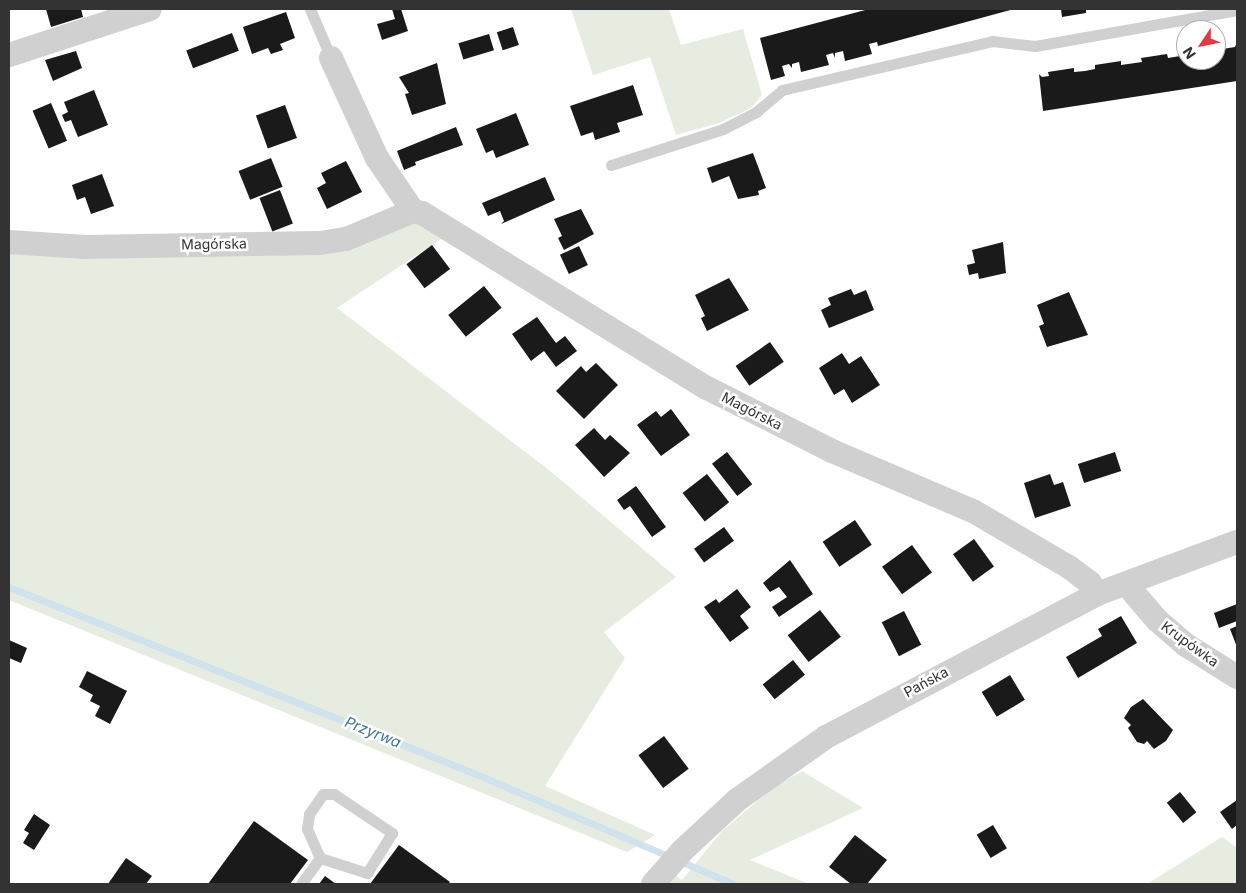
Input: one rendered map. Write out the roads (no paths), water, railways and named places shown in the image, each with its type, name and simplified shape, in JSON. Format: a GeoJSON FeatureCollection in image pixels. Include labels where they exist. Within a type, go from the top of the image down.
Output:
{"type":"FeatureCollection","features":[{"type":"Feature","properties":{"kind":"street"},"geometry":{"type":"LineString","coordinates":[[9,55],[150,9]]}},
{"type":"Feature","properties":{"kind":"street","name":"Magórska"},"geometry":{"type":"LineString","coordinates":[[331,58],[377,158],[413,211],[706,388],[832,451],[973,511],[1068,567],[1090,583],[1097,594]]}},
{"type":"Feature","properties":{"kind":"street","name":"Magórska"},"geometry":{"type":"LineString","coordinates":[[9,242],[86,247],[320,243],[346,239],[413,211]]}},
{"type":"Feature","properties":{"kind":"street","name":"Pańska"},"geometry":{"type":"LineString","coordinates":[[659,878],[683,850],[737,800],[826,737],[1097,594],[1237,542]]}},
{"type":"Feature","properties":{"kind":"street","name":"Krupówka"},"geometry":{"type":"LineString","coordinates":[[1126,584],[1157,620],[1186,645],[1237,677]]}},
{"type":"Feature","properties":{"kind":"lane"},"geometry":{"type":"LineString","coordinates":[[310,9],[331,58]]}},
{"type":"Feature","properties":{"kind":"lane"},"geometry":{"type":"LineString","coordinates":[[611,164],[723,129],[756,112],[782,90],[992,41],[1035,46],[1237,10]]}},
{"type":"Feature","properties":{"kind":"lane"},"geometry":{"type":"LineString","coordinates":[[323,794],[334,794],[392,833],[367,873],[320,858],[307,829],[309,814],[323,794]]}},
{"type":"Feature","properties":{"kind":"lane"},"geometry":{"type":"LineString","coordinates":[[301,884],[320,858]]}},
{"type":"Feature","properties":{"kind":"waterway","name":"Przyrwa"},"geometry":{"type":"LineString","coordinates":[[9,587],[476,774],[734,884]]}}]}
